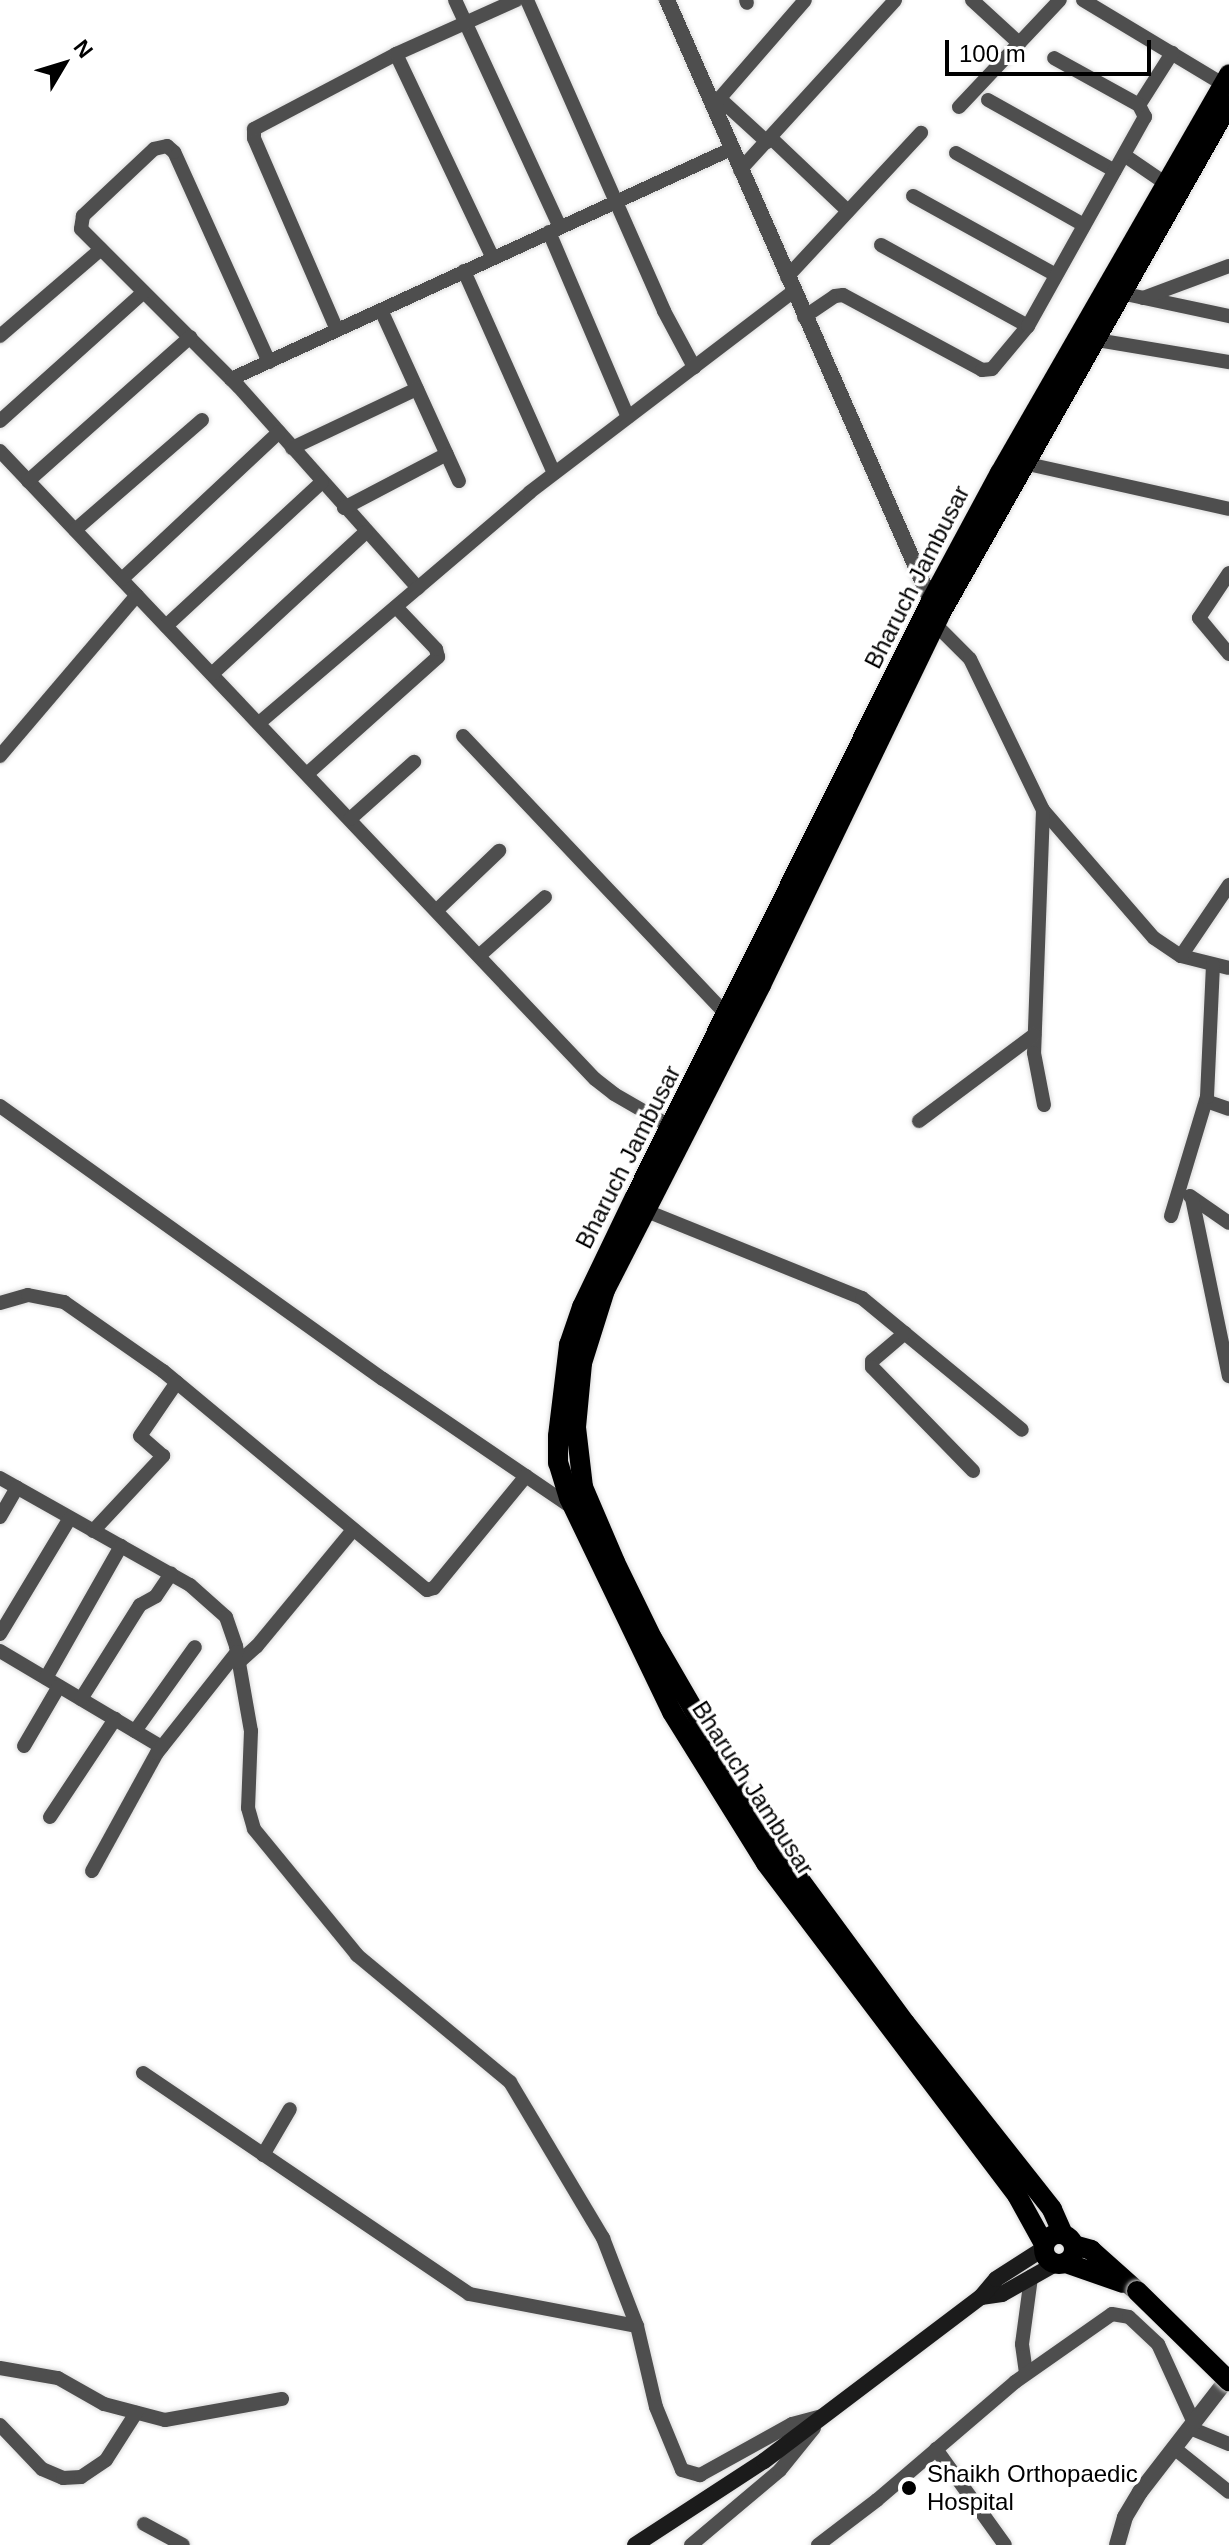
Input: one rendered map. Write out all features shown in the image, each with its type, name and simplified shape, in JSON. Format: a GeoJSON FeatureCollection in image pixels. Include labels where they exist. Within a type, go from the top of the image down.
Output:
{"type":"FeatureCollection","features":[{"type":"Feature","properties":{"kind":"main road","name":"Bharuch Jambusar"},"geometry":{"type":"LineString","coordinates":[[1058,2250],[760,1853],[672,1712],[573,1508],[561,1478],[558,1436],[569,1345],[582,1307],[679,1132],[935,614],[1018,462],[1123,293],[1165,183],[1226,79]]}},
{"type":"Feature","properties":{"kind":"main road","name":"Bharuch Jambusar"},"geometry":{"type":"LineString","coordinates":[[1018,462],[1097,340],[1229,104]]}},
{"type":"Feature","properties":{"kind":"main road","name":"Bharuch Jambusar"},"geometry":{"type":"LineString","coordinates":[[679,1132],[727,1015],[829,825]]}},
{"type":"Feature","properties":{"kind":"main road","name":"Bharuch Jambusar"},"geometry":{"type":"LineString","coordinates":[[639,1208],[605,1290],[582,1363],[576,1427],[582,1479],[615,1562],[652,1638],[764,1831],[905,2023],[1052,2209],[1058,2250]]}},
{"type":"Feature","properties":{"kind":"main road"},"geometry":{"type":"LineString","coordinates":[[561,1478],[582,1479]]}},
{"type":"Feature","properties":{"kind":"main road"},"geometry":{"type":"LineString","coordinates":[[981,2297],[1000,2295],[1031,2277],[1058,2250]]}},
{"type":"Feature","properties":{"kind":"main road"},"geometry":{"type":"LineString","coordinates":[[1058,2250],[1132,2288],[1229,2379]]}},
{"type":"Feature","properties":{"kind":"main road"},"geometry":{"type":"LineString","coordinates":[[642,2542],[764,2461],[981,2297],[996,2279],[1058,2250]]}},
{"type":"Feature","properties":{"kind":"street"},"geometry":{"type":"LineString","coordinates":[[455,0],[555,230],[628,417]]}},
{"type":"Feature","properties":{"kind":"street"},"geometry":{"type":"LineString","coordinates":[[337,330],[253,134],[258,125],[396,54],[516,0]]}},
{"type":"Feature","properties":{"kind":"street"},"geometry":{"type":"LineString","coordinates":[[527,0],[664,311],[694,367]]}},
{"type":"Feature","properties":{"kind":"street"},"geometry":{"type":"LineString","coordinates":[[667,0],[716,102],[731,149],[935,614],[970,659],[1043,810],[1154,938],[1181,956],[1229,968]]}},
{"type":"Feature","properties":{"kind":"street"},"geometry":{"type":"LineString","coordinates":[[716,102],[805,0]]}},
{"type":"Feature","properties":{"kind":"street"},"geometry":{"type":"LineString","coordinates":[[740,170],[895,0]]}},
{"type":"Feature","properties":{"kind":"street"},"geometry":{"type":"LineString","coordinates":[[972,0],[1019,43]]}},
{"type":"Feature","properties":{"kind":"street"},"geometry":{"type":"LineString","coordinates":[[959,107],[1060,0]]}},
{"type":"Feature","properties":{"kind":"street"},"geometry":{"type":"LineString","coordinates":[[1083,0],[1172,53],[1226,79]]}},
{"type":"Feature","properties":{"kind":"street"},"geometry":{"type":"LineString","coordinates":[[1139,105],[1172,53]]}},
{"type":"Feature","properties":{"kind":"street"},"geometry":{"type":"LineString","coordinates":[[396,54],[493,258]]}},
{"type":"Feature","properties":{"kind":"street"},"geometry":{"type":"LineString","coordinates":[[804,317],[835,296],[843,295],[985,371],[992,369],[1028,326],[1145,117],[1139,105],[1054,58]]}},
{"type":"Feature","properties":{"kind":"street"},"geometry":{"type":"LineString","coordinates":[[988,100],[1115,171]]}},
{"type":"Feature","properties":{"kind":"street"},"geometry":{"type":"LineString","coordinates":[[716,102],[769,140],[848,211]]}},
{"type":"Feature","properties":{"kind":"street"},"geometry":{"type":"LineString","coordinates":[[259,723],[554,473],[694,367],[790,285],[848,211],[921,133]]}},
{"type":"Feature","properties":{"kind":"street"},"geometry":{"type":"LineString","coordinates":[[269,362],[174,152],[167,146],[154,149],[80,220],[81,229],[231,379],[418,588]]}},
{"type":"Feature","properties":{"kind":"street"},"geometry":{"type":"LineString","coordinates":[[231,379],[731,149]]}},
{"type":"Feature","properties":{"kind":"street"},"geometry":{"type":"LineString","coordinates":[[956,153],[1084,225]]}},
{"type":"Feature","properties":{"kind":"street"},"geometry":{"type":"LineString","coordinates":[[1124,155],[1165,183]]}},
{"type":"Feature","properties":{"kind":"street"},"geometry":{"type":"LineString","coordinates":[[913,196],[1056,275]]}},
{"type":"Feature","properties":{"kind":"street"},"geometry":{"type":"LineString","coordinates":[[881,245],[1028,326]]}},
{"type":"Feature","properties":{"kind":"street"},"geometry":{"type":"LineString","coordinates":[[0,336],[101,249]]}},
{"type":"Feature","properties":{"kind":"street"},"geometry":{"type":"LineString","coordinates":[[1123,293],[1229,266]]}},
{"type":"Feature","properties":{"kind":"street"},"geometry":{"type":"LineString","coordinates":[[464,271],[554,473]]}},
{"type":"Feature","properties":{"kind":"street"},"geometry":{"type":"LineString","coordinates":[[0,421],[144,292]]}},
{"type":"Feature","properties":{"kind":"street"},"geometry":{"type":"LineString","coordinates":[[1123,293],[1229,316]]}},
{"type":"Feature","properties":{"kind":"street"},"geometry":{"type":"LineString","coordinates":[[381,310],[459,481]]}},
{"type":"Feature","properties":{"kind":"street"},"geometry":{"type":"LineString","coordinates":[[28,481],[190,337]]}},
{"type":"Feature","properties":{"kind":"street"},"geometry":{"type":"LineString","coordinates":[[1097,340],[1229,362]]}},
{"type":"Feature","properties":{"kind":"street"},"geometry":{"type":"LineString","coordinates":[[292,448],[417,389]]}},
{"type":"Feature","properties":{"kind":"street"},"geometry":{"type":"LineString","coordinates":[[75,530],[202,420]]}},
{"type":"Feature","properties":{"kind":"street"},"geometry":{"type":"LineString","coordinates":[[122,579],[279,432]]}},
{"type":"Feature","properties":{"kind":"street"},"geometry":{"type":"LineString","coordinates":[[0,451],[604,1087],[679,1132]]}},
{"type":"Feature","properties":{"kind":"street"},"geometry":{"type":"LineString","coordinates":[[344,508],[447,454]]}},
{"type":"Feature","properties":{"kind":"street"},"geometry":{"type":"LineString","coordinates":[[1018,462],[1229,509]]}},
{"type":"Feature","properties":{"kind":"street"},"geometry":{"type":"LineString","coordinates":[[166,626],[322,482]]}},
{"type":"Feature","properties":{"kind":"street"},"geometry":{"type":"LineString","coordinates":[[212,674],[366,532]]}},
{"type":"Feature","properties":{"kind":"street"},"geometry":{"type":"LineString","coordinates":[[1229,573],[1199,618],[1229,654]]}},
{"type":"Feature","properties":{"kind":"street"},"geometry":{"type":"LineString","coordinates":[[0,756],[137,595]]}},
{"type":"Feature","properties":{"kind":"street"},"geometry":{"type":"LineString","coordinates":[[307,774],[438,657],[436,649],[396,607]]}},
{"type":"Feature","properties":{"kind":"street"},"geometry":{"type":"LineString","coordinates":[[463,736],[727,1015]]}},
{"type":"Feature","properties":{"kind":"street"},"geometry":{"type":"LineString","coordinates":[[350,819],[414,762]]}},
{"type":"Feature","properties":{"kind":"street"},"geometry":{"type":"LineString","coordinates":[[1043,810],[1034,1060],[1044,1105]]}},
{"type":"Feature","properties":{"kind":"street"},"geometry":{"type":"LineString","coordinates":[[437,910],[499,851]]}},
{"type":"Feature","properties":{"kind":"street"},"geometry":{"type":"LineString","coordinates":[[1181,956],[1229,885]]}},
{"type":"Feature","properties":{"kind":"street"},"geometry":{"type":"LineString","coordinates":[[480,955],[545,897]]}},
{"type":"Feature","properties":{"kind":"street"},"geometry":{"type":"LineString","coordinates":[[1171,1216],[1186,1193],[1206,1101],[1213,965]]}},
{"type":"Feature","properties":{"kind":"street"},"geometry":{"type":"LineString","coordinates":[[919,1121],[1034,1035]]}},
{"type":"Feature","properties":{"kind":"street"},"geometry":{"type":"LineString","coordinates":[[1206,1101],[1229,1109]]}},
{"type":"Feature","properties":{"kind":"street"},"geometry":{"type":"LineString","coordinates":[[0,1106],[383,1379],[573,1508]]}},
{"type":"Feature","properties":{"kind":"street"},"geometry":{"type":"LineString","coordinates":[[1186,1193],[1229,1223]]}},
{"type":"Feature","properties":{"kind":"street"},"geometry":{"type":"LineString","coordinates":[[1186,1193],[1229,1376]]}},
{"type":"Feature","properties":{"kind":"street"},"geometry":{"type":"LineString","coordinates":[[639,1208],[854,1294],[1022,1430]]}},
{"type":"Feature","properties":{"kind":"street"},"geometry":{"type":"LineString","coordinates":[[0,1303],[28,1295],[64,1302],[177,1382],[424,1588],[431,1590],[526,1476]]}},
{"type":"Feature","properties":{"kind":"street"},"geometry":{"type":"LineString","coordinates":[[905,1333],[872,1361],[872,1367],[973,1471]]}},
{"type":"Feature","properties":{"kind":"street"},"geometry":{"type":"LineString","coordinates":[[93,1531],[163,1456],[140,1436],[177,1382]]}},
{"type":"Feature","properties":{"kind":"street"},"geometry":{"type":"LineString","coordinates":[[0,1478],[198,1589],[223,1614],[238,1657],[252,1737],[248,1808],[254,1829],[357,1955],[507,2077],[600,2232],[656,2407],[678,2464],[688,2474],[700,2475],[792,2424],[824,2415]]}},
{"type":"Feature","properties":{"kind":"street"},"geometry":{"type":"LineString","coordinates":[[0,1517],[17,1488]]}},
{"type":"Feature","properties":{"kind":"street"},"geometry":{"type":"LineString","coordinates":[[0,1634],[70,1518]]}},
{"type":"Feature","properties":{"kind":"street"},"geometry":{"type":"LineString","coordinates":[[92,1871],[162,1747],[238,1657],[257,1646],[353,1530]]}},
{"type":"Feature","properties":{"kind":"street"},"geometry":{"type":"LineString","coordinates":[[24,1746],[121,1546]]}},
{"type":"Feature","properties":{"kind":"street"},"geometry":{"type":"LineString","coordinates":[[81,1699],[140,1605],[156,1596],[171,1574]]}},
{"type":"Feature","properties":{"kind":"street"},"geometry":{"type":"LineString","coordinates":[[135,1731],[195,1647]]}},
{"type":"Feature","properties":{"kind":"street"},"geometry":{"type":"LineString","coordinates":[[0,1651],[162,1747]]}},
{"type":"Feature","properties":{"kind":"street"},"geometry":{"type":"LineString","coordinates":[[50,1817],[115,1719]]}},
{"type":"Feature","properties":{"kind":"street"},"geometry":{"type":"LineString","coordinates":[[143,2073],[469,2294],[632,2325]]}},
{"type":"Feature","properties":{"kind":"street"},"geometry":{"type":"LineString","coordinates":[[263,2155],[290,2109]]}},
{"type":"Feature","properties":{"kind":"street"},"geometry":{"type":"LineString","coordinates":[[1026,2373],[1022,2344],[1031,2277]]}},
{"type":"Feature","properties":{"kind":"street"},"geometry":{"type":"LineString","coordinates":[[818,2545],[1026,2373],[1107,2316],[1124,2314],[1163,2351],[1192,2425],[1229,2444]]}},
{"type":"Feature","properties":{"kind":"street"},"geometry":{"type":"LineString","coordinates":[[1,2370],[58,2378],[99,2403],[177,2420],[282,2399]]}},
{"type":"Feature","properties":{"kind":"street"},"geometry":{"type":"LineString","coordinates":[[1116,2544],[1125,2517],[1140,2492],[1229,2379]]}},
{"type":"Feature","properties":{"kind":"street"},"geometry":{"type":"LineString","coordinates":[[0,2425],[42,2469],[63,2478],[81,2477],[106,2460],[136,2413]]}},
{"type":"Feature","properties":{"kind":"street"},"geometry":{"type":"LineString","coordinates":[[691,2545],[780,2470],[824,2415]]}},
{"type":"Feature","properties":{"kind":"street"},"geometry":{"type":"LineString","coordinates":[[1174,2448],[1229,2492]]}},
{"type":"Feature","properties":{"kind":"street"},"geometry":{"type":"LineString","coordinates":[[936,2449],[1005,2545]]}},
{"type":"Feature","properties":{"kind":"street"},"geometry":{"type":"LineString","coordinates":[[144,2524],[183,2545]]}},
{"type":"Feature","properties":{"kind":"place","name":"Shaikh Orthopaedic Hospital"},"geometry":{"type":"Point","coordinates":[909,2488]}}]}
